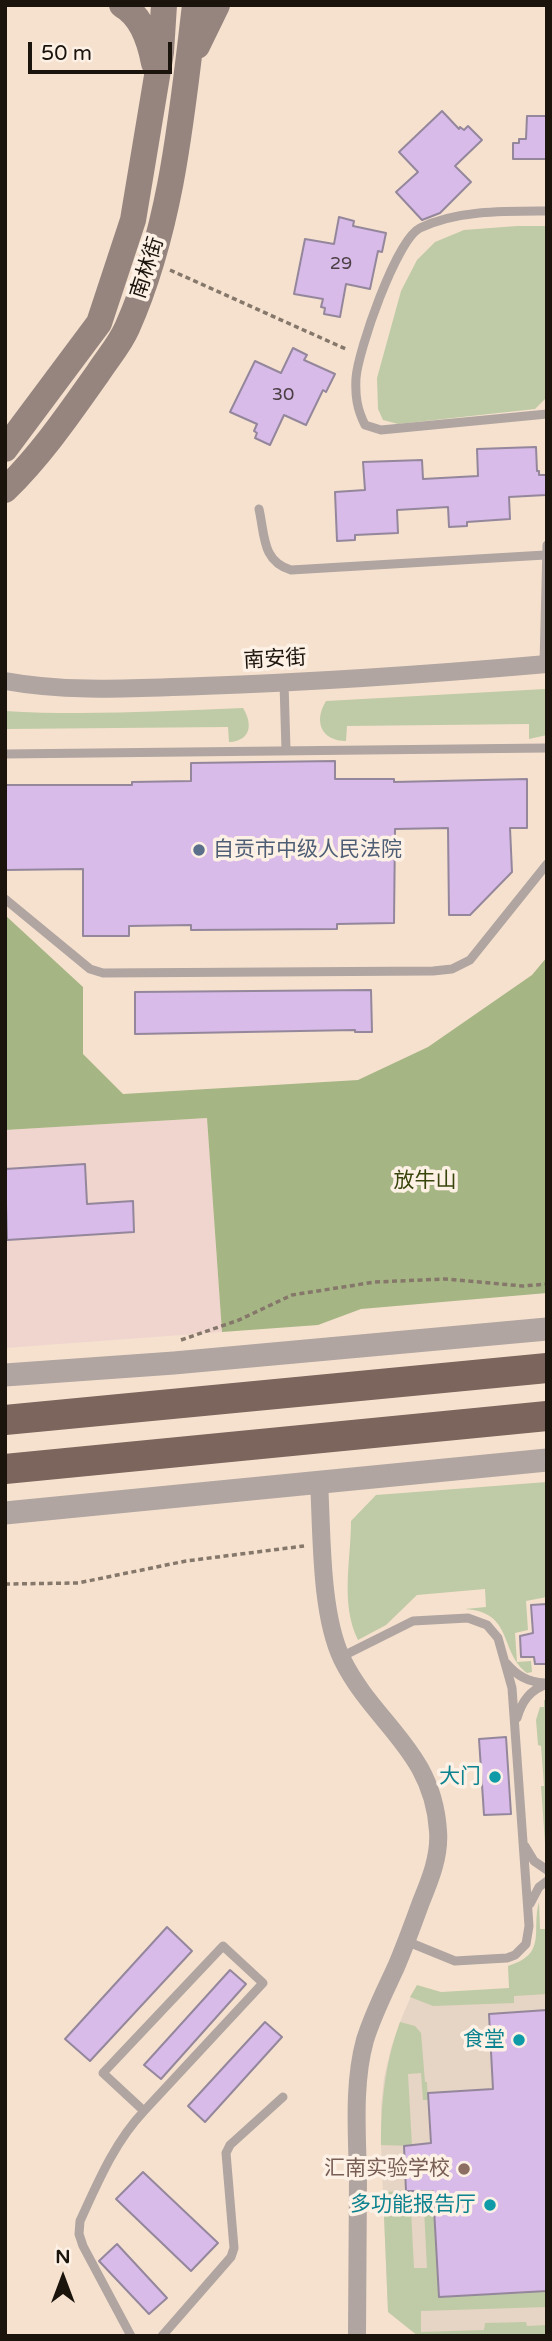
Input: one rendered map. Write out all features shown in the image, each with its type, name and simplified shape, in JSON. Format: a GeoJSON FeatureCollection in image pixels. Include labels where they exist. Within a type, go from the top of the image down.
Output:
{"type":"FeatureCollection","features":[{"type":"Feature","properties":{"kind":"highway"},"geometry":{"type":"LineString","coordinates":[[5,1420],[547,1368]]}},
{"type":"Feature","properties":{"kind":"highway"},"geometry":{"type":"LineString","coordinates":[[5,1469],[547,1416]]}},
{"type":"Feature","properties":{"kind":"main road"},"geometry":{"type":"LineString","coordinates":[[122,5],[129,9],[146,34],[156,80]]}},
{"type":"Feature","properties":{"kind":"main road","name":"南林街"},"geometry":{"type":"LineString","coordinates":[[5,449],[99,323],[132,220],[161,52],[164,5]]}},
{"type":"Feature","properties":{"kind":"main road","name":"南林街"},"geometry":{"type":"LineString","coordinates":[[5,490],[33,463],[126,331],[152,262],[174,156],[195,5]]}},
{"type":"Feature","properties":{"kind":"main road"},"geometry":{"type":"LineString","coordinates":[[186,73],[217,5]]}},
{"type":"Feature","properties":{"kind":"street","name":"南安街"},"geometry":{"type":"LineString","coordinates":[[5,681],[56,688],[110,689],[284,683],[545,664]]}},
{"type":"Feature","properties":{"kind":"street"},"geometry":{"type":"LineString","coordinates":[[5,1375],[174,1363],[547,1329]]}},
{"type":"Feature","properties":{"kind":"street"},"geometry":{"type":"LineString","coordinates":[[416,1340],[547,1346]]}},
{"type":"Feature","properties":{"kind":"street"},"geometry":{"type":"LineString","coordinates":[[436,1426],[547,1432]]}},
{"type":"Feature","properties":{"kind":"street"},"geometry":{"type":"LineString","coordinates":[[5,1513],[547,1460]]}},
{"type":"Feature","properties":{"kind":"street"},"geometry":{"type":"LineString","coordinates":[[319,1481],[333,1633],[341,1657],[357,1685],[420,1764],[437,1811],[439,1835],[436,1862],[365,2041],[359,2079],[357,2336]]}},
{"type":"Feature","properties":{"kind":"lane"},"geometry":{"type":"LineString","coordinates":[[547,211],[503,211],[447,218],[417,229],[401,250],[384,286],[356,376],[357,408],[365,425],[382,430],[547,415]]}},
{"type":"Feature","properties":{"kind":"lane"},"geometry":{"type":"LineString","coordinates":[[259,509],[270,558],[278,566],[291,570],[546,550],[545,664]]}},
{"type":"Feature","properties":{"kind":"lane"},"geometry":{"type":"LineString","coordinates":[[284,683],[286,750]]}},
{"type":"Feature","properties":{"kind":"lane"},"geometry":{"type":"LineString","coordinates":[[5,754],[547,748]]}},
{"type":"Feature","properties":{"kind":"lane"},"geometry":{"type":"LineString","coordinates":[[5,900],[96,972],[433,971],[452,969],[470,960],[547,864]]}},
{"type":"Feature","properties":{"kind":"lane"},"geometry":{"type":"LineString","coordinates":[[341,1657],[408,1622],[468,1618],[482,1622],[498,1638],[512,1688],[528,1938],[521,1950],[507,1958],[455,1961],[406,1941]]}},
{"type":"Feature","properties":{"kind":"lane"},"geometry":{"type":"LineString","coordinates":[[505,1661],[519,1676],[547,1684]]}},
{"type":"Feature","properties":{"kind":"lane"},"geometry":{"type":"LineString","coordinates":[[515,1726],[525,1700],[536,1689],[547,1684]]}},
{"type":"Feature","properties":{"kind":"lane"},"geometry":{"type":"LineString","coordinates":[[523,1842],[534,1861],[547,1870]]}},
{"type":"Feature","properties":{"kind":"lane"},"geometry":{"type":"LineString","coordinates":[[528,1909],[534,1893],[547,1881]]}},
{"type":"Feature","properties":{"kind":"lane"},"geometry":{"type":"LineString","coordinates":[[131,2336],[83,2246],[79,2234],[80,2221],[114,2149],[144,2111],[263,1983],[223,1946],[103,2073],[144,2111]]}},
{"type":"Feature","properties":{"kind":"lane"},"geometry":{"type":"LineString","coordinates":[[162,2336],[231,2258],[234,2248],[226,2153],[230,2145],[283,2096]]}},
{"type":"Feature","properties":{"kind":"path"},"geometry":{"type":"LineString","coordinates":[[152,262],[361,356]]}},
{"type":"Feature","properties":{"kind":"path"},"geometry":{"type":"LineString","coordinates":[[176,1340],[187,1339],[239,1320],[292,1294],[374,1282],[445,1279],[523,1286],[547,1284]]}},
{"type":"Feature","properties":{"kind":"path"},"geometry":{"type":"LineString","coordinates":[[5,1584],[78,1583],[186,1560],[323,1544]]}},
{"type":"Feature","properties":{"kind":"shaded area"},"geometry":{"type":"Polygon","coordinates":[[[207,1118],[222,1332],[5,1348],[5,1130],[207,1118]]]}},
{"type":"Feature","properties":{"kind":"shaded area","name":"汇南实验学校"},"geometry":{"type":"Polygon","coordinates":[[[547,1987],[547,2334],[418,2336],[388,2312],[381,2106],[384,2078],[400,2022],[411,1996],[547,1987]]]}},
{"type":"Feature","properties":{"kind":"green space"},"geometry":{"type":"Polygon","coordinates":[[[547,226],[547,397],[535,409],[398,424],[383,420],[378,409],[377,378],[401,291],[417,260],[435,242],[464,230],[547,226]]]}},
{"type":"Feature","properties":{"kind":"green space"},"geometry":{"type":"Polygon","coordinates":[[[545,689],[547,735],[529,739],[529,724],[347,726],[346,741],[331,738],[320,723],[326,701],[545,689]]]}},
{"type":"Feature","properties":{"kind":"green space"},"geometry":{"type":"Polygon","coordinates":[[[243,708],[248,720],[248,731],[242,739],[229,742],[228,727],[5,729],[5,711],[95,713],[243,708]]]}},
{"type":"Feature","properties":{"kind":"green space","name":"放牛山"},"geometry":{"type":"Polygon","coordinates":[[[5,915],[83,987],[83,1054],[123,1094],[358,1080],[428,1047],[532,975],[547,957],[547,1293],[361,1309],[318,1325],[222,1332],[207,1118],[5,1130],[5,915]]]}},
{"type":"Feature","properties":{"kind":"green space"},"geometry":{"type":"Polygon","coordinates":[[[547,1482],[547,1597],[526,1601],[528,1630],[515,1633],[517,1662],[531,1661],[532,1672],[527,1673],[518,1664],[512,1655],[499,1625],[491,1617],[465,1609],[486,1607],[485,1589],[417,1595],[386,1625],[358,1640],[349,1611],[348,1597],[351,1521],[376,1495],[547,1482]]]}},
{"type":"Feature","properties":{"kind":"green space"},"geometry":{"type":"Polygon","coordinates":[[[544,1700],[547,1700],[547,1843],[541,1786],[544,1786],[541,1746],[538,1745],[536,1720],[540,1707],[544,1707],[544,1700]]]}},
{"type":"Feature","properties":{"kind":"green space"},"geometry":{"type":"Polygon","coordinates":[[[539,1902],[540,1929],[547,1929],[547,1994],[514,1996],[514,2003],[433,2006],[410,1997],[417,1985],[441,1992],[509,1988],[508,1966],[529,1955],[536,1940],[539,1902]]]}},
{"type":"Feature","properties":{"kind":"green space"},"geometry":{"type":"Polygon","coordinates":[[[400,2022],[415,2026],[421,2033],[427,2082],[428,2100],[423,2100],[421,2073],[408,2074],[412,2146],[381,2145],[385,2083],[400,2022]]]}},
{"type":"Feature","properties":{"kind":"green space"},"geometry":{"type":"Polygon","coordinates":[[[433,2188],[440,2297],[547,2291],[547,2307],[421,2311],[421,2332],[484,2330],[485,2323],[526,2322],[527,2326],[547,2325],[547,2334],[418,2336],[388,2312],[383,2192],[410,2191],[414,2268],[427,2268],[423,2189],[433,2188]]]}},
{"type":"Feature","properties":{"kind":"building"},"geometry":{"type":"Polygon","coordinates":[[[442,111],[459,129],[460,127],[464,130],[468,126],[482,140],[455,166],[471,182],[440,213],[422,220],[396,192],[418,172],[399,152],[442,111]]]}},
{"type":"Feature","properties":{"kind":"building"},"geometry":{"type":"Polygon","coordinates":[[[527,116],[547,116],[547,159],[513,159],[513,143],[526,139],[527,116]]]}},
{"type":"Feature","properties":{"kind":"building"},"geometry":{"type":"Polygon","coordinates":[[[339,217],[354,221],[353,226],[386,233],[382,252],[378,251],[370,289],[346,284],[340,317],[324,314],[325,308],[321,307],[323,299],[294,294],[305,239],[334,244],[339,217]]]}},
{"type":"Feature","properties":{"kind":"building"},"geometry":{"type":"Polygon","coordinates":[[[293,348],[307,355],[304,360],[335,374],[326,392],[323,390],[306,425],[284,415],[270,445],[255,438],[257,424],[230,412],[255,361],[281,373],[293,348]]]}},
{"type":"Feature","properties":{"kind":"building"},"geometry":{"type":"Polygon","coordinates":[[[536,447],[537,471],[539,475],[546,475],[546,495],[509,497],[510,519],[467,522],[467,526],[449,527],[448,507],[397,510],[398,533],[355,535],[355,540],[337,541],[335,492],[365,490],[363,462],[422,460],[423,479],[478,476],[477,449],[536,447]]]}},
{"type":"Feature","properties":{"kind":"building","name":"自贡市中级人民法院"},"geometry":{"type":"Polygon","coordinates":[[[335,761],[335,779],[394,779],[394,782],[527,779],[527,828],[510,828],[512,872],[470,915],[449,915],[448,828],[395,829],[394,923],[337,924],[337,929],[191,930],[191,925],[129,926],[129,936],[83,936],[83,869],[5,870],[5,785],[132,785],[132,782],[191,781],[191,763],[335,761]]]}},
{"type":"Feature","properties":{"kind":"building"},"geometry":{"type":"Polygon","coordinates":[[[371,990],[372,1032],[355,1030],[135,1034],[135,992],[371,990]]]}},
{"type":"Feature","properties":{"kind":"building"},"geometry":{"type":"Polygon","coordinates":[[[85,1164],[87,1204],[133,1201],[134,1232],[7,1240],[5,1169],[85,1164]]]}},
{"type":"Feature","properties":{"kind":"building"},"geometry":{"type":"Polygon","coordinates":[[[547,1604],[547,1664],[535,1664],[534,1657],[521,1657],[520,1636],[533,1633],[531,1605],[547,1604]]]}},
{"type":"Feature","properties":{"kind":"building","name":"大门"},"geometry":{"type":"Polygon","coordinates":[[[506,1737],[511,1814],[484,1815],[479,1739],[506,1737]]]}},
{"type":"Feature","properties":{"kind":"building"},"geometry":{"type":"Polygon","coordinates":[[[167,1927],[192,1951],[90,2061],[65,2039],[167,1927]]]}},
{"type":"Feature","properties":{"kind":"building"},"geometry":{"type":"Polygon","coordinates":[[[230,1970],[246,1984],[161,2079],[144,2065],[230,1970]]]}},
{"type":"Feature","properties":{"kind":"building","name":"多功能报告厅"},"geometry":{"type":"Polygon","coordinates":[[[547,2010],[547,2291],[439,2297],[433,2191],[406,2191],[404,2146],[431,2143],[428,2093],[493,2089],[489,2014],[547,2010]]]}},
{"type":"Feature","properties":{"kind":"building"},"geometry":{"type":"Polygon","coordinates":[[[265,2022],[282,2037],[205,2122],[188,2106],[265,2022]]]}},
{"type":"Feature","properties":{"kind":"building"},"geometry":{"type":"Polygon","coordinates":[[[143,2172],[218,2243],[191,2271],[116,2199],[143,2172]]]}},
{"type":"Feature","properties":{"kind":"building"},"geometry":{"type":"Polygon","coordinates":[[[117,2244],[167,2298],[149,2314],[99,2261],[117,2244]]]}},
{"type":"Feature","properties":{"kind":"place","name":"自贡市中级人民法院"},"geometry":{"type":"Point","coordinates":[199,850]}},
{"type":"Feature","properties":{"kind":"place","name":"大门"},"geometry":{"type":"Point","coordinates":[495,1777]}},
{"type":"Feature","properties":{"kind":"place","name":"食堂"},"geometry":{"type":"Point","coordinates":[519,2040]}},
{"type":"Feature","properties":{"kind":"place","name":"汇南实验学校"},"geometry":{"type":"Point","coordinates":[464,2169]}},
{"type":"Feature","properties":{"kind":"place","name":"多功能报告厅"},"geometry":{"type":"Point","coordinates":[490,2205]}}]}
